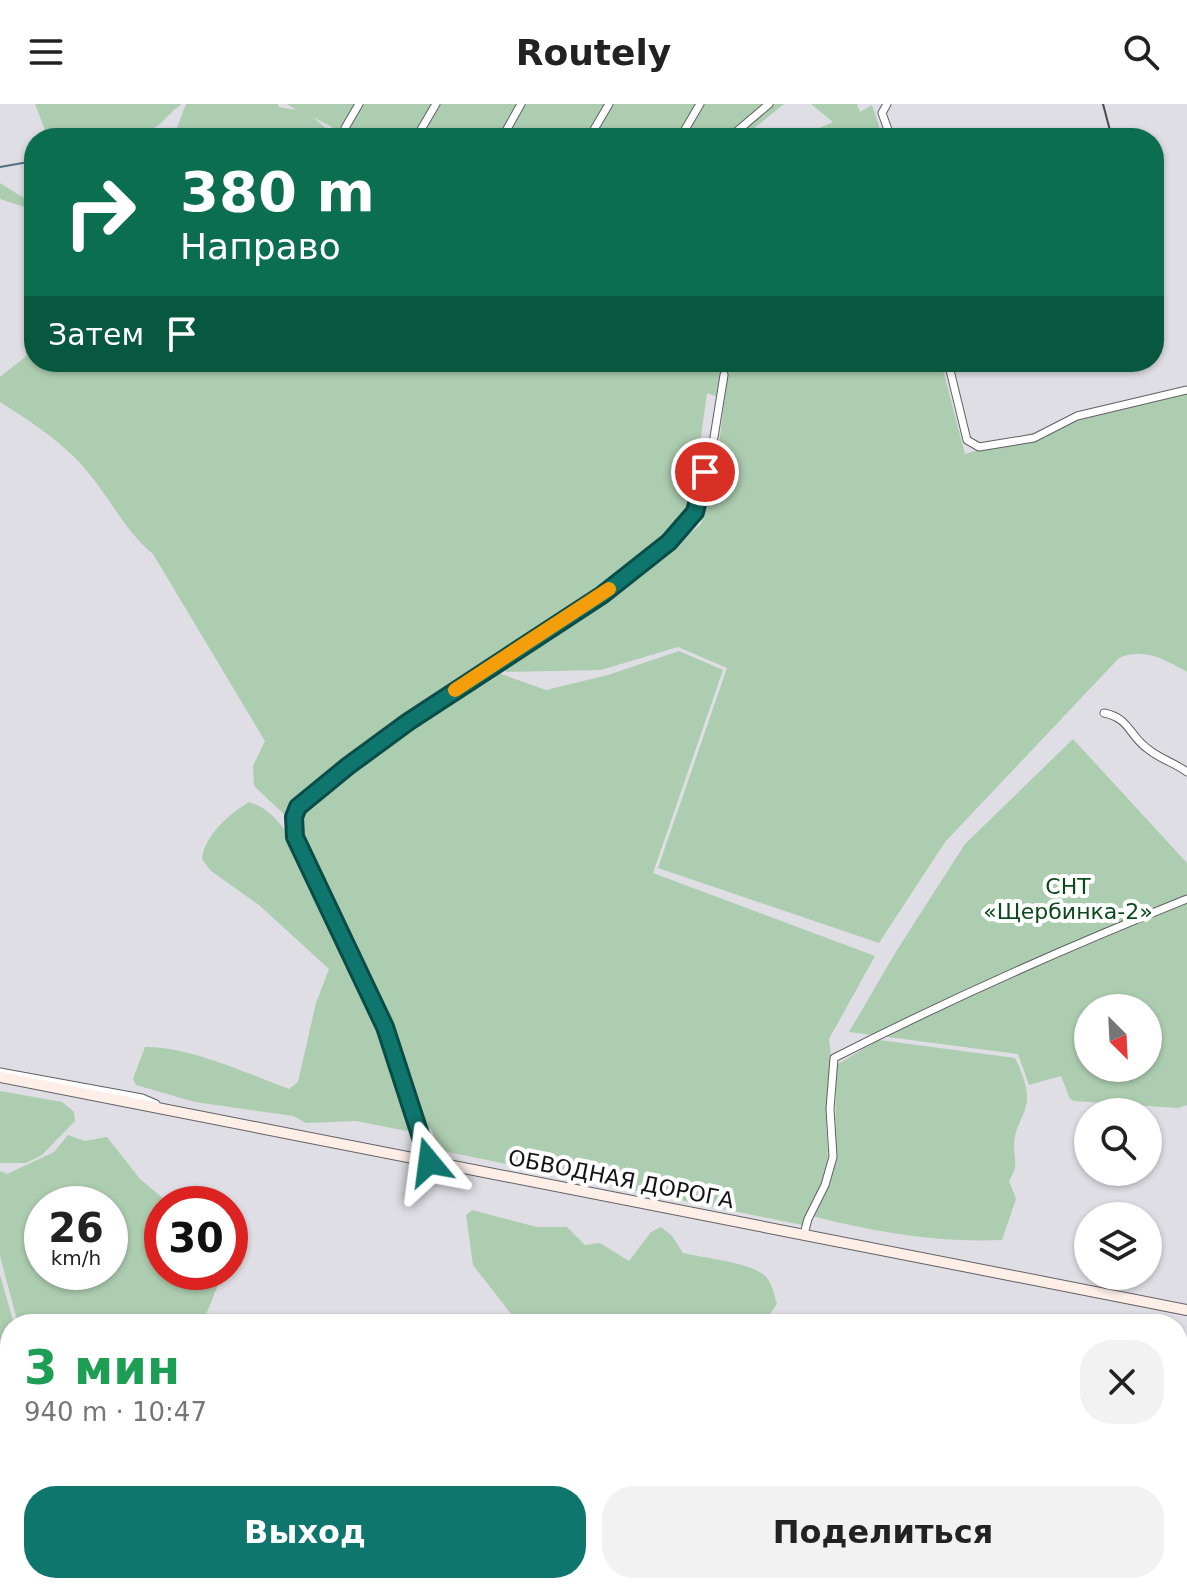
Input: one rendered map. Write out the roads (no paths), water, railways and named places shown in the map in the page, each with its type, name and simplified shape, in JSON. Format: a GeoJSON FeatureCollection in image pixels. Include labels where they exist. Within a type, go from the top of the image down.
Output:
{"type":"FeatureCollection","features":[{"type":"Feature","properties":{"kind":"main road","name":"ОБВОДНАЯ ДОРОГА"},"geometry":{"type":"LineString","coordinates":[[0,1074],[429,1162],[1187,1310]]}},
{"type":"Feature","properties":{"kind":"street"},"geometry":{"type":"LineString","coordinates":[[345,128],[359,104]]}},
{"type":"Feature","properties":{"kind":"street"},"geometry":{"type":"LineString","coordinates":[[422,128],[436,104]]}},
{"type":"Feature","properties":{"kind":"street"},"geometry":{"type":"LineString","coordinates":[[508,128],[521,104]]}},
{"type":"Feature","properties":{"kind":"street"},"geometry":{"type":"LineString","coordinates":[[595,128],[609,104]]}},
{"type":"Feature","properties":{"kind":"street"},"geometry":{"type":"LineString","coordinates":[[686,128],[700,104]]}},
{"type":"Feature","properties":{"kind":"street"},"geometry":{"type":"LineString","coordinates":[[741,128],[769,104]]}},
{"type":"Feature","properties":{"kind":"street"},"geometry":{"type":"LineString","coordinates":[[887,104],[882,113],[887,128]]}},
{"type":"Feature","properties":{"kind":"street"},"geometry":{"type":"LineString","coordinates":[[950,372],[967,440],[979,447],[1034,438],[1077,416],[1187,390]]}},
{"type":"Feature","properties":{"kind":"street"},"geometry":{"type":"LineString","coordinates":[[429,1162],[385,1027],[295,837],[294,817],[298,807],[348,766],[466,682],[602,595],[683,528],[695,512],[711,456],[724,375]]}},
{"type":"Feature","properties":{"kind":"street"},"geometry":{"type":"LineString","coordinates":[[1104,713],[1118,715],[1147,749],[1187,772]]}},
{"type":"Feature","properties":{"kind":"street"},"geometry":{"type":"LineString","coordinates":[[804,1234],[833,1157],[830,1109],[834,1058],[1034,962],[1187,899]]}},
{"type":"Feature","properties":{"kind":"waterway"},"geometry":{"type":"LineString","coordinates":[[0,167],[24,163]]}},
{"type":"Feature","properties":{"kind":"railway"},"geometry":{"type":"LineString","coordinates":[[1103,104],[1109,128]]}},
{"type":"Feature","properties":{"kind":"park label","name":"СНТ «Щербинка-2»"},"geometry":{"type":"Point","coordinates":[1068,898]}}]}
